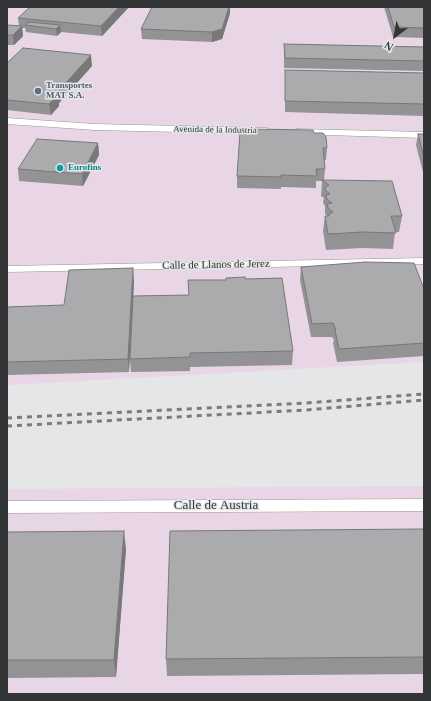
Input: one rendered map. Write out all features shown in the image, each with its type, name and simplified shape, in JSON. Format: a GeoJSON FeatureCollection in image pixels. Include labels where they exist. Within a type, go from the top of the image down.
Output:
{"type":"FeatureCollection","features":[{"type":"Feature","properties":{"kind":"street","name":"Avenida de la Industria"},"geometry":{"type":"LineString","coordinates":[[7,121],[95,127],[276,132]]}},
{"type":"Feature","properties":{"kind":"street"},"geometry":{"type":"LineString","coordinates":[[291,132],[424,135]]}},
{"type":"Feature","properties":{"kind":"street","name":"Calle de Llanos de Jerez"},"geometry":{"type":"LineString","coordinates":[[7,269],[424,261]]}},
{"type":"Feature","properties":{"kind":"street","name":"Calle de Austria"},"geometry":{"type":"LineString","coordinates":[[7,507],[424,505]]}},
{"type":"Feature","properties":{"kind":"shaded area"},"geometry":{"type":"Polygon","coordinates":[[[7,7],[424,7],[424,362],[7,385],[7,7]]]}},
{"type":"Feature","properties":{"kind":"shaded area"},"geometry":{"type":"Polygon","coordinates":[[[424,486],[424,694],[7,694],[7,489],[424,486]]]}},
{"type":"Feature","properties":{"kind":"building"},"geometry":{"type":"Polygon","coordinates":[[[30,7],[119,7],[101,26],[18,18],[30,7]]]}},
{"type":"Feature","properties":{"kind":"building"},"geometry":{"type":"Polygon","coordinates":[[[152,7],[229,7],[222,29],[212,32],[141,29],[152,7]]]}},
{"type":"Feature","properties":{"kind":"building"},"geometry":{"type":"Polygon","coordinates":[[[388,7],[424,7],[424,28],[394,27],[388,7]]]}},
{"type":"Feature","properties":{"kind":"building"},"geometry":{"type":"Polygon","coordinates":[[[29,22],[60,25],[56,29],[25,25],[29,22]]]}},
{"type":"Feature","properties":{"kind":"building"},"geometry":{"type":"Polygon","coordinates":[[[7,25],[22,26],[13,35],[7,35],[7,25]]]}},
{"type":"Feature","properties":{"kind":"building"},"geometry":{"type":"Polygon","coordinates":[[[284,44],[424,47],[424,61],[285,58],[284,44]]]}},
{"type":"Feature","properties":{"kind":"building","name":"Transportes MAT S.A."},"geometry":{"type":"Polygon","coordinates":[[[23,48],[91,55],[55,95],[58,95],[49,104],[7,100],[7,63],[23,48]]]}},
{"type":"Feature","properties":{"kind":"building"},"geometry":{"type":"Polygon","coordinates":[[[285,70],[424,73],[424,104],[285,101],[285,70]]]}},
{"type":"Feature","properties":{"kind":"building"},"geometry":{"type":"Polygon","coordinates":[[[250,129],[313,130],[314,133],[323,133],[326,137],[327,148],[323,148],[325,169],[316,169],[317,176],[237,176],[240,132],[250,132],[250,129]]]}},
{"type":"Feature","properties":{"kind":"building"},"geometry":{"type":"Polygon","coordinates":[[[418,134],[424,134],[424,157],[418,134]]]}},
{"type":"Feature","properties":{"kind":"building"},"geometry":{"type":"Polygon","coordinates":[[[37,139],[98,143],[82,174],[18,169],[37,139]]]}},
{"type":"Feature","properties":{"kind":"building"},"geometry":{"type":"Polygon","coordinates":[[[322,180],[392,181],[402,216],[391,216],[396,233],[363,232],[328,234],[325,216],[329,216],[329,214],[333,212],[328,208],[327,204],[332,203],[327,199],[326,195],[330,194],[325,190],[325,187],[329,185],[322,180]]]}},
{"type":"Feature","properties":{"kind":"building"},"geometry":{"type":"Polygon","coordinates":[[[365,262],[414,263],[424,289],[424,343],[339,349],[336,330],[333,323],[312,324],[301,267],[365,262]]]}},
{"type":"Feature","properties":{"kind":"building"},"geometry":{"type":"Polygon","coordinates":[[[133,268],[128,359],[7,362],[7,307],[64,305],[69,270],[133,268]]]}},
{"type":"Feature","properties":{"kind":"building"},"geometry":{"type":"Polygon","coordinates":[[[245,277],[245,279],[282,278],[293,351],[190,353],[190,357],[130,359],[133,296],[189,295],[188,280],[226,280],[226,278],[245,277]]]}},
{"type":"Feature","properties":{"kind":"building"},"geometry":{"type":"Polygon","coordinates":[[[424,529],[424,657],[166,659],[170,531],[424,529]]]}},
{"type":"Feature","properties":{"kind":"building"},"geometry":{"type":"Polygon","coordinates":[[[124,531],[114,660],[7,660],[7,532],[124,531]]]}},
{"type":"Feature","properties":{"kind":"railway"},"geometry":{"type":"LineString","coordinates":[[7,418],[306,403],[424,394]]}},
{"type":"Feature","properties":{"kind":"railway"},"geometry":{"type":"LineString","coordinates":[[7,426],[306,410],[424,400]]}},
{"type":"Feature","properties":{"kind":"place","name":"Transportes MAT S.A."},"geometry":{"type":"Point","coordinates":[38,91]}},
{"type":"Feature","properties":{"kind":"place","name":"Eurofins"},"geometry":{"type":"Point","coordinates":[60,168]}}]}
